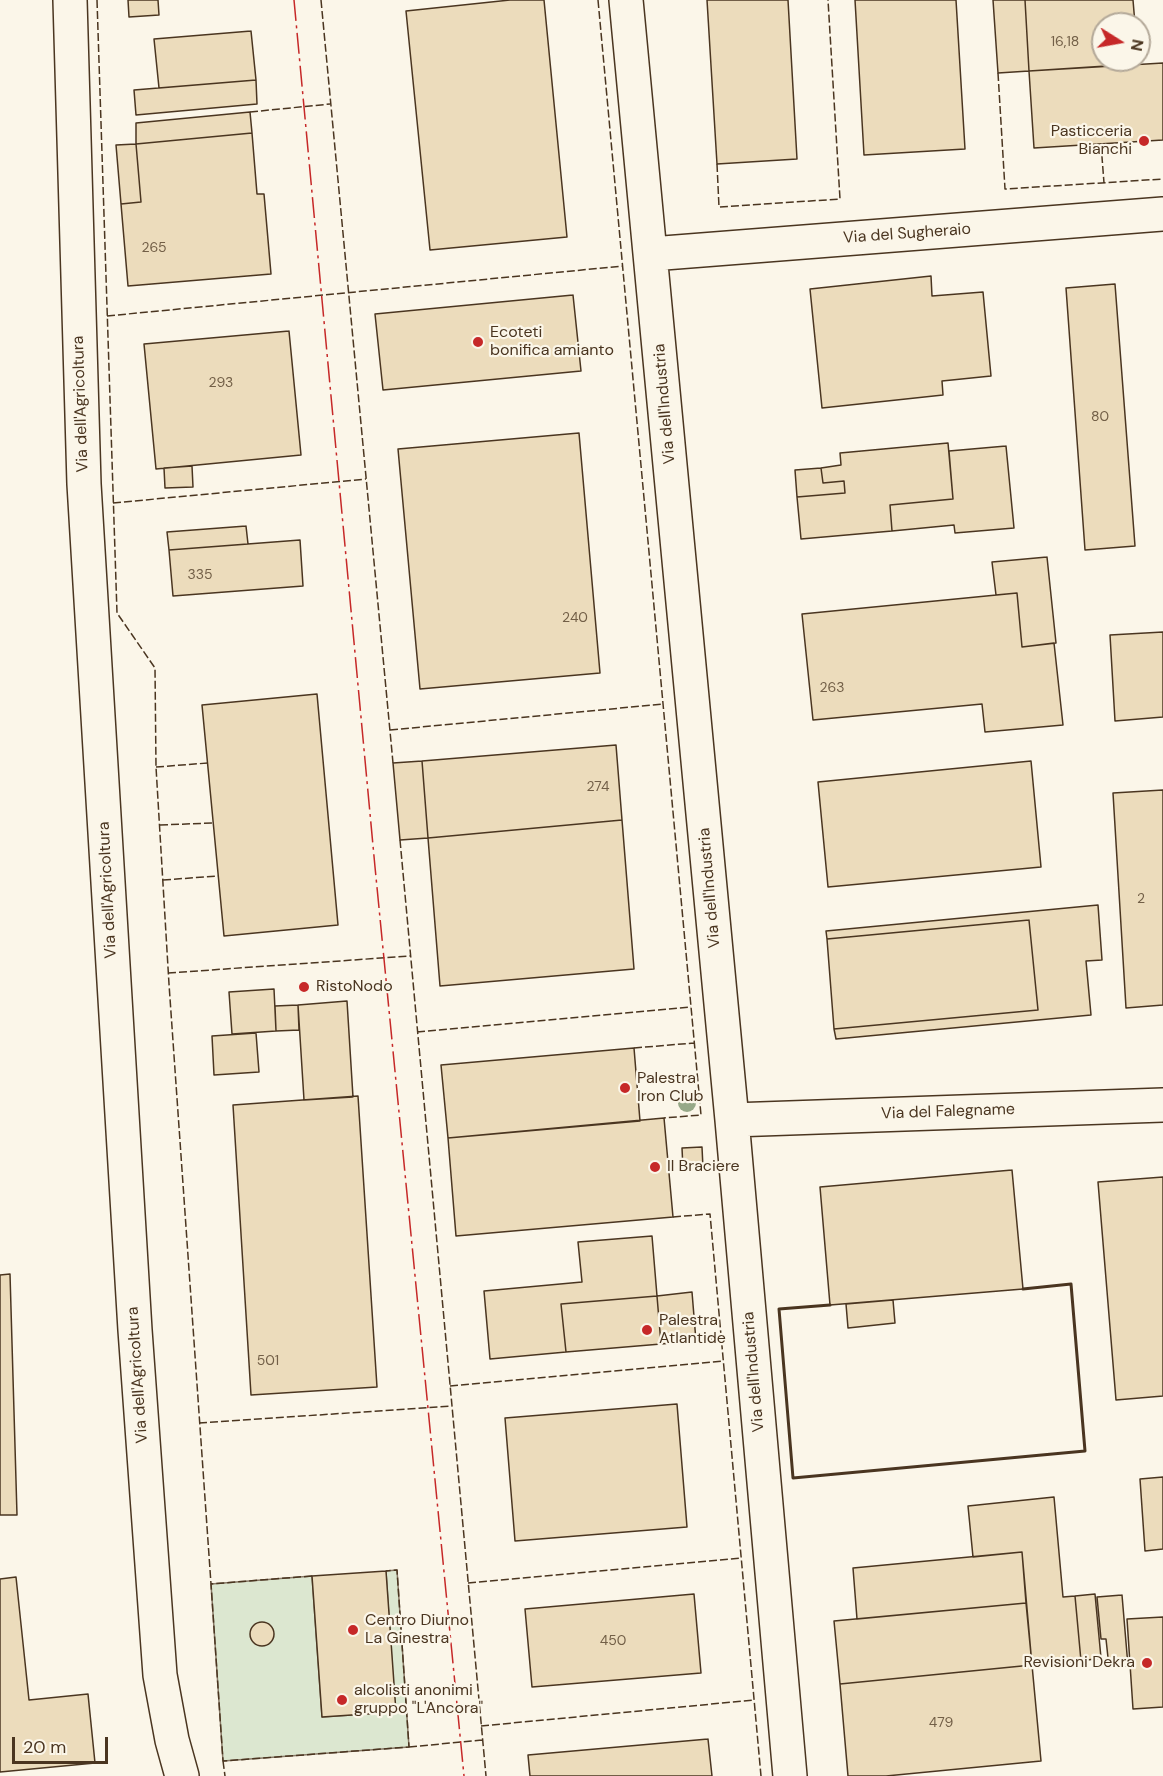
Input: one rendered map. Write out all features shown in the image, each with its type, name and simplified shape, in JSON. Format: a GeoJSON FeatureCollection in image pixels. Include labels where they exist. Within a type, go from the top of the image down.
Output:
{"type":"FeatureCollection","features":[{"type":"Feature","properties":{"kind":"street","name":"Via dell'Agricoltura"},"geometry":{"type":"LineString","coordinates":[[70,0],[84,484],[132,1295],[160,1675],[172,1740],[182,1776]]}},
{"type":"Feature","properties":{"kind":"street","name":"Via dell'Industria"},"geometry":{"type":"LineString","coordinates":[[626,0],[732,1120],[790,1776]]}},
{"type":"Feature","properties":{"kind":"street","name":"Via del Sugheraio"},"geometry":{"type":"LineString","coordinates":[[651,254],[1163,214]]}},
{"type":"Feature","properties":{"kind":"street","name":"Via del Falegname"},"geometry":{"type":"LineString","coordinates":[[732,1120],[1163,1105]]}},
{"type":"Feature","properties":{"kind":"green space"},"geometry":{"type":"Polygon","coordinates":[[[397,1570],[409,1747],[223,1761],[211,1584],[312,1576],[322,1717],[395,1712],[386,1571],[397,1570]]]}},
{"type":"Feature","properties":{"kind":"building"},"geometry":{"type":"Polygon","coordinates":[[[128,0],[158,0],[159,15],[129,17],[128,0]]]}},
{"type":"Feature","properties":{"kind":"building"},"geometry":{"type":"Polygon","coordinates":[[[510,0],[544,0],[567,237],[430,250],[406,11],[510,0]]]}},
{"type":"Feature","properties":{"kind":"building"},"geometry":{"type":"Polygon","coordinates":[[[707,0],[788,0],[797,159],[717,164],[707,0]]]}},
{"type":"Feature","properties":{"kind":"building"},"geometry":{"type":"Polygon","coordinates":[[[855,0],[956,0],[965,149],[864,155],[855,0]]]}},
{"type":"Feature","properties":{"kind":"building"},"geometry":{"type":"Polygon","coordinates":[[[993,0],[1025,0],[1029,71],[998,73],[993,0]]]}},
{"type":"Feature","properties":{"kind":"building"},"geometry":{"type":"Polygon","coordinates":[[[1025,0],[1133,0],[1134,12],[1091,12],[1091,67],[1029,71],[1025,0]]]}},
{"type":"Feature","properties":{"kind":"building"},"geometry":{"type":"Polygon","coordinates":[[[251,31],[256,80],[159,88],[154,39],[251,31]]]}},
{"type":"Feature","properties":{"kind":"building"},"geometry":{"type":"Polygon","coordinates":[[[1163,63],[1163,140],[1034,148],[1029,71],[1091,67],[1091,72],[1151,72],[1151,64],[1163,63]]]}},
{"type":"Feature","properties":{"kind":"building"},"geometry":{"type":"Polygon","coordinates":[[[256,80],[257,104],[136,115],[134,90],[256,80]]]}},
{"type":"Feature","properties":{"kind":"building"},"geometry":{"type":"Polygon","coordinates":[[[250,112],[252,133],[136,144],[136,123],[250,112]]]}},
{"type":"Feature","properties":{"kind":"building"},"geometry":{"type":"Polygon","coordinates":[[[252,133],[257,194],[264,194],[271,274],[128,286],[121,204],[141,202],[136,144],[252,133]]]}},
{"type":"Feature","properties":{"kind":"building"},"geometry":{"type":"Polygon","coordinates":[[[136,144],[141,202],[121,204],[116,145],[136,144]]]}},
{"type":"Feature","properties":{"kind":"building"},"geometry":{"type":"Polygon","coordinates":[[[931,276],[932,296],[983,292],[991,376],[942,381],[943,395],[822,408],[810,289],[931,276]]]}},
{"type":"Feature","properties":{"kind":"building"},"geometry":{"type":"Polygon","coordinates":[[[1115,284],[1135,546],[1085,550],[1066,288],[1115,284]]]}},
{"type":"Feature","properties":{"kind":"building","name":"Ecoteti bonifica amianto"},"geometry":{"type":"Polygon","coordinates":[[[573,295],[581,371],[383,390],[375,314],[573,295]]]}},
{"type":"Feature","properties":{"kind":"building"},"geometry":{"type":"Polygon","coordinates":[[[289,331],[301,455],[156,469],[144,344],[289,331]]]}},
{"type":"Feature","properties":{"kind":"building"},"geometry":{"type":"Polygon","coordinates":[[[579,433],[600,673],[420,689],[398,449],[579,433]]]}},
{"type":"Feature","properties":{"kind":"building"},"geometry":{"type":"Polygon","coordinates":[[[948,443],[953,499],[890,505],[892,531],[801,539],[797,497],[845,493],[844,481],[823,483],[821,468],[841,465],[840,453],[948,443]]]}},
{"type":"Feature","properties":{"kind":"building"},"geometry":{"type":"Polygon","coordinates":[[[1006,446],[1014,528],[955,533],[954,525],[892,531],[890,505],[953,499],[949,451],[1006,446]]]}},
{"type":"Feature","properties":{"kind":"building"},"geometry":{"type":"Polygon","coordinates":[[[192,466],[193,487],[165,488],[164,468],[192,466]]]}},
{"type":"Feature","properties":{"kind":"building"},"geometry":{"type":"Polygon","coordinates":[[[821,468],[823,483],[844,481],[845,493],[797,497],[795,470],[821,468]]]}},
{"type":"Feature","properties":{"kind":"building"},"geometry":{"type":"Polygon","coordinates":[[[246,526],[248,544],[169,550],[167,532],[246,526]]]}},
{"type":"Feature","properties":{"kind":"building"},"geometry":{"type":"Polygon","coordinates":[[[300,540],[303,586],[173,596],[169,550],[300,540]]]}},
{"type":"Feature","properties":{"kind":"building"},"geometry":{"type":"Polygon","coordinates":[[[1047,557],[1056,643],[1022,647],[1017,593],[996,595],[992,562],[1047,557]]]}},
{"type":"Feature","properties":{"kind":"building"},"geometry":{"type":"Polygon","coordinates":[[[1017,593],[1022,647],[1054,643],[1063,725],[985,732],[982,704],[813,720],[802,614],[1017,593]]]}},
{"type":"Feature","properties":{"kind":"building"},"geometry":{"type":"Polygon","coordinates":[[[1163,632],[1163,717],[1115,721],[1110,635],[1163,632]]]}},
{"type":"Feature","properties":{"kind":"building"},"geometry":{"type":"Polygon","coordinates":[[[317,694],[338,925],[224,936],[202,705],[317,694]]]}},
{"type":"Feature","properties":{"kind":"building"},"geometry":{"type":"Polygon","coordinates":[[[616,745],[622,820],[428,838],[422,761],[616,745]]]}},
{"type":"Feature","properties":{"kind":"building"},"geometry":{"type":"Polygon","coordinates":[[[422,761],[428,838],[400,840],[393,763],[422,761]]]}},
{"type":"Feature","properties":{"kind":"building"},"geometry":{"type":"Polygon","coordinates":[[[1031,761],[1041,867],[828,887],[818,782],[1031,761]]]}},
{"type":"Feature","properties":{"kind":"building"},"geometry":{"type":"Polygon","coordinates":[[[1163,790],[1163,1005],[1126,1008],[1113,793],[1163,790]]]}},
{"type":"Feature","properties":{"kind":"building"},"geometry":{"type":"Polygon","coordinates":[[[622,820],[634,969],[440,986],[428,838],[622,820]]]}},
{"type":"Feature","properties":{"kind":"building"},"geometry":{"type":"Polygon","coordinates":[[[1098,905],[1102,960],[1086,961],[1091,1015],[836,1039],[834,1029],[1038,1010],[1029,920],[827,939],[826,931],[1098,905]]]}},
{"type":"Feature","properties":{"kind":"building"},"geometry":{"type":"Polygon","coordinates":[[[1029,920],[1038,1010],[834,1029],[827,939],[1029,920]]]}},
{"type":"Feature","properties":{"kind":"building"},"geometry":{"type":"Polygon","coordinates":[[[274,989],[276,1031],[232,1034],[229,992],[274,989]]]}},
{"type":"Feature","properties":{"kind":"building"},"geometry":{"type":"Polygon","coordinates":[[[347,1001],[353,1097],[304,1100],[298,1005],[347,1001]]]}},
{"type":"Feature","properties":{"kind":"building"},"geometry":{"type":"Polygon","coordinates":[[[298,1005],[299,1030],[276,1031],[275,1006],[298,1005]]]}},
{"type":"Feature","properties":{"kind":"building"},"geometry":{"type":"Polygon","coordinates":[[[256,1033],[259,1072],[214,1075],[212,1036],[256,1033]]]}},
{"type":"Feature","properties":{"kind":"building"},"geometry":{"type":"Polygon","coordinates":[[[634,1048],[640,1121],[448,1138],[441,1065],[634,1048]]]}},
{"type":"Feature","properties":{"kind":"building"},"geometry":{"type":"Polygon","coordinates":[[[358,1096],[377,1387],[251,1395],[233,1105],[358,1096]]]}},
{"type":"Feature","properties":{"kind":"building"},"geometry":{"type":"Polygon","coordinates":[[[664,1118],[673,1217],[456,1236],[448,1138],[664,1118]]]}},
{"type":"Feature","properties":{"kind":"building"},"geometry":{"type":"Polygon","coordinates":[[[702,1147],[703,1168],[683,1169],[682,1148],[702,1147]]]}},
{"type":"Feature","properties":{"kind":"building"},"geometry":{"type":"Polygon","coordinates":[[[1012,1170],[1023,1289],[830,1305],[820,1187],[1012,1170]]]}},
{"type":"Feature","properties":{"kind":"building"},"geometry":{"type":"Polygon","coordinates":[[[1163,1177],[1163,1396],[1116,1400],[1098,1182],[1163,1177]]]}},
{"type":"Feature","properties":{"kind":"building"},"geometry":{"type":"Polygon","coordinates":[[[652,1236],[657,1296],[561,1304],[566,1352],[490,1359],[484,1291],[582,1282],[578,1242],[652,1236]]]}},
{"type":"Feature","properties":{"kind":"building"},"geometry":{"type":"Polygon","coordinates":[[[10,1274],[17,1515],[0,1515],[0,1275],[10,1274]]]}},
{"type":"Feature","properties":{"kind":"building"},"geometry":{"type":"Polygon","coordinates":[[[692,1292],[696,1341],[661,1344],[657,1296],[692,1292]]]}},
{"type":"Feature","properties":{"kind":"building"},"geometry":{"type":"Polygon","coordinates":[[[657,1296],[661,1344],[566,1352],[561,1304],[657,1296]]]}},
{"type":"Feature","properties":{"kind":"building"},"geometry":{"type":"Polygon","coordinates":[[[893,1300],[895,1323],[848,1328],[846,1304],[893,1300]]]}},
{"type":"Feature","properties":{"kind":"building"},"geometry":{"type":"Polygon","coordinates":[[[677,1404],[687,1527],[515,1541],[505,1418],[677,1404]]]}},
{"type":"Feature","properties":{"kind":"building"},"geometry":{"type":"Polygon","coordinates":[[[1163,1477],[1163,1549],[1145,1551],[1140,1479],[1163,1477]]]}},
{"type":"Feature","properties":{"kind":"building"},"geometry":{"type":"Polygon","coordinates":[[[1054,1497],[1063,1597],[1075,1596],[1081,1661],[1032,1665],[1022,1552],[973,1557],[968,1506],[1054,1497]]]}},
{"type":"Feature","properties":{"kind":"building"},"geometry":{"type":"Polygon","coordinates":[[[1022,1552],[1026,1603],[857,1619],[853,1568],[1022,1552]]]}},
{"type":"Feature","properties":{"kind":"building","name":"Centro Diurno La Ginestra"},"geometry":{"type":"Polygon","coordinates":[[[386,1571],[396,1712],[322,1717],[312,1576],[386,1571]]]}},
{"type":"Feature","properties":{"kind":"building"},"geometry":{"type":"Polygon","coordinates":[[[16,1577],[29,1700],[88,1694],[95,1763],[0,1772],[0,1579],[16,1577]]]}},
{"type":"Feature","properties":{"kind":"building"},"geometry":{"type":"Polygon","coordinates":[[[694,1594],[701,1673],[532,1687],[525,1609],[694,1594]]]}},
{"type":"Feature","properties":{"kind":"building"},"geometry":{"type":"Polygon","coordinates":[[[1095,1594],[1101,1658],[1081,1661],[1075,1596],[1095,1594]]]}},
{"type":"Feature","properties":{"kind":"building"},"geometry":{"type":"Polygon","coordinates":[[[1122,1595],[1128,1666],[1109,1667],[1106,1639],[1101,1639],[1097,1597],[1122,1595]]]}},
{"type":"Feature","properties":{"kind":"building"},"geometry":{"type":"Polygon","coordinates":[[[1026,1603],[1032,1665],[840,1684],[834,1621],[1026,1603]]]}},
{"type":"Feature","properties":{"kind":"building","name":"Revisioni Dekra"},"geometry":{"type":"Polygon","coordinates":[[[1163,1617],[1163,1707],[1133,1709],[1127,1619],[1163,1617]]]}},
{"type":"Feature","properties":{"kind":"building"},"geometry":{"type":"Polygon","coordinates":[[[262,1622],[267,1623],[273,1629],[273,1639],[267,1645],[262,1646],[257,1645],[251,1639],[250,1634],[251,1629],[257,1623],[262,1622]]]}},
{"type":"Feature","properties":{"kind":"building"},"geometry":{"type":"Polygon","coordinates":[[[1032,1665],[1041,1761],[886,1776],[848,1776],[840,1684],[1032,1665]]]}},
{"type":"Feature","properties":{"kind":"building"},"geometry":{"type":"Polygon","coordinates":[[[708,1739],[712,1776],[530,1776],[528,1755],[708,1739]]]}},
{"type":"Feature","properties":{"kind":"fence"},"geometry":{"type":"LineString","coordinates":[[97,0],[117,613],[155,668],[156,767],[169,984],[211,1584]]}},
{"type":"Feature","properties":{"kind":"fence"},"geometry":{"type":"LineString","coordinates":[[321,0],[393,763]]}},
{"type":"Feature","properties":{"kind":"fence"},"geometry":{"type":"LineString","coordinates":[[598,0],[701,1115],[664,1118]]}},
{"type":"Feature","properties":{"kind":"fence"},"geometry":{"type":"LineString","coordinates":[[717,164],[719,207],[840,199],[828,0]]}},
{"type":"Feature","properties":{"kind":"fence"},"geometry":{"type":"LineString","coordinates":[[998,73],[1005,189],[1163,179]]}},
{"type":"Feature","properties":{"kind":"fence"},"geometry":{"type":"LineString","coordinates":[[250,112],[330,104]]}},
{"type":"Feature","properties":{"kind":"fence"},"geometry":{"type":"LineString","coordinates":[[1101,144],[1104,183]]}},
{"type":"Feature","properties":{"kind":"fence"},"geometry":{"type":"LineString","coordinates":[[107,316],[623,266]]}},
{"type":"Feature","properties":{"kind":"fence"},"geometry":{"type":"LineString","coordinates":[[113,503],[366,479]]}},
{"type":"Feature","properties":{"kind":"fence"},"geometry":{"type":"LineString","coordinates":[[390,730],[663,704]]}},
{"type":"Feature","properties":{"kind":"fence"},"geometry":{"type":"LineString","coordinates":[[156,767],[208,763]]}},
{"type":"Feature","properties":{"kind":"fence"},"geometry":{"type":"LineString","coordinates":[[160,825],[213,823]]}},
{"type":"Feature","properties":{"kind":"fence"},"geometry":{"type":"LineString","coordinates":[[400,840],[486,1776]]}},
{"type":"Feature","properties":{"kind":"fence"},"geometry":{"type":"LineString","coordinates":[[163,880],[218,876]]}},
{"type":"Feature","properties":{"kind":"fence"},"geometry":{"type":"LineString","coordinates":[[168,973],[410,956]]}},
{"type":"Feature","properties":{"kind":"fence"},"geometry":{"type":"LineString","coordinates":[[417,1032],[691,1007]]}},
{"type":"Feature","properties":{"kind":"fence"},"geometry":{"type":"LineString","coordinates":[[634,1048],[694,1043]]}},
{"type":"Feature","properties":{"kind":"fence"},"geometry":{"type":"LineString","coordinates":[[673,1217],[710,1214],[761,1776]]}},
{"type":"Feature","properties":{"kind":"fence"},"geometry":{"type":"LineString","coordinates":[[696,1341],[721,1338]]}},
{"type":"Feature","properties":{"kind":"fence"},"geometry":{"type":"LineString","coordinates":[[450,1386],[723,1361]]}},
{"type":"Feature","properties":{"kind":"fence"},"geometry":{"type":"LineString","coordinates":[[199,1423],[452,1406]]}},
{"type":"Feature","properties":{"kind":"fence"},"geometry":{"type":"LineString","coordinates":[[468,1583],[741,1558]]}},
{"type":"Feature","properties":{"kind":"fence"},"geometry":{"type":"LineString","coordinates":[[312,1576],[211,1584],[223,1761],[409,1747],[397,1570],[386,1571]]}},
{"type":"Feature","properties":{"kind":"fence"},"geometry":{"type":"LineString","coordinates":[[481,1726],[754,1700]]}},
{"type":"Feature","properties":{"kind":"fence"},"geometry":{"type":"LineString","coordinates":[[409,1747],[482,1740]]}},
{"type":"Feature","properties":{"kind":"fence"},"geometry":{"type":"LineString","coordinates":[[223,1761],[225,1776]]}},
{"type":"Feature","properties":{"kind":"wall"},"geometry":{"type":"LineString","coordinates":[[830,1305],[779,1309],[793,1478],[1085,1451],[1071,1284],[1023,1289]]}},
{"type":"Feature","properties":{"kind":"power"},"geometry":{"type":"LineString","coordinates":[[294,0],[375,867],[464,1776]]}},
{"type":"Feature","properties":{"kind":"place","name":"Pasticceria Bianchi"},"geometry":{"type":"Point","coordinates":[1144,141]}},
{"type":"Feature","properties":{"kind":"place","name":"Ecoteti bonifica amianto"},"geometry":{"type":"Point","coordinates":[478,342]}},
{"type":"Feature","properties":{"kind":"place","name":"RistoNodo"},"geometry":{"type":"Point","coordinates":[304,987]}},
{"type":"Feature","properties":{"kind":"place","name":"Palestra Iron Club"},"geometry":{"type":"Point","coordinates":[625,1088]}},
{"type":"Feature","properties":{"kind":"place","name":"Il Braciere"},"geometry":{"type":"Point","coordinates":[655,1167]}},
{"type":"Feature","properties":{"kind":"place","name":"Palestra Atlantide"},"geometry":{"type":"Point","coordinates":[647,1330]}},
{"type":"Feature","properties":{"kind":"place","name":"Centro Diurno La Ginestra"},"geometry":{"type":"Point","coordinates":[353,1630]}},
{"type":"Feature","properties":{"kind":"place","name":"Revisioni Dekra"},"geometry":{"type":"Point","coordinates":[1147,1663]}},
{"type":"Feature","properties":{"kind":"place","name":"alcolisti anonimi gruppo \"L'Ancora\""},"geometry":{"type":"Point","coordinates":[342,1700]}}]}
